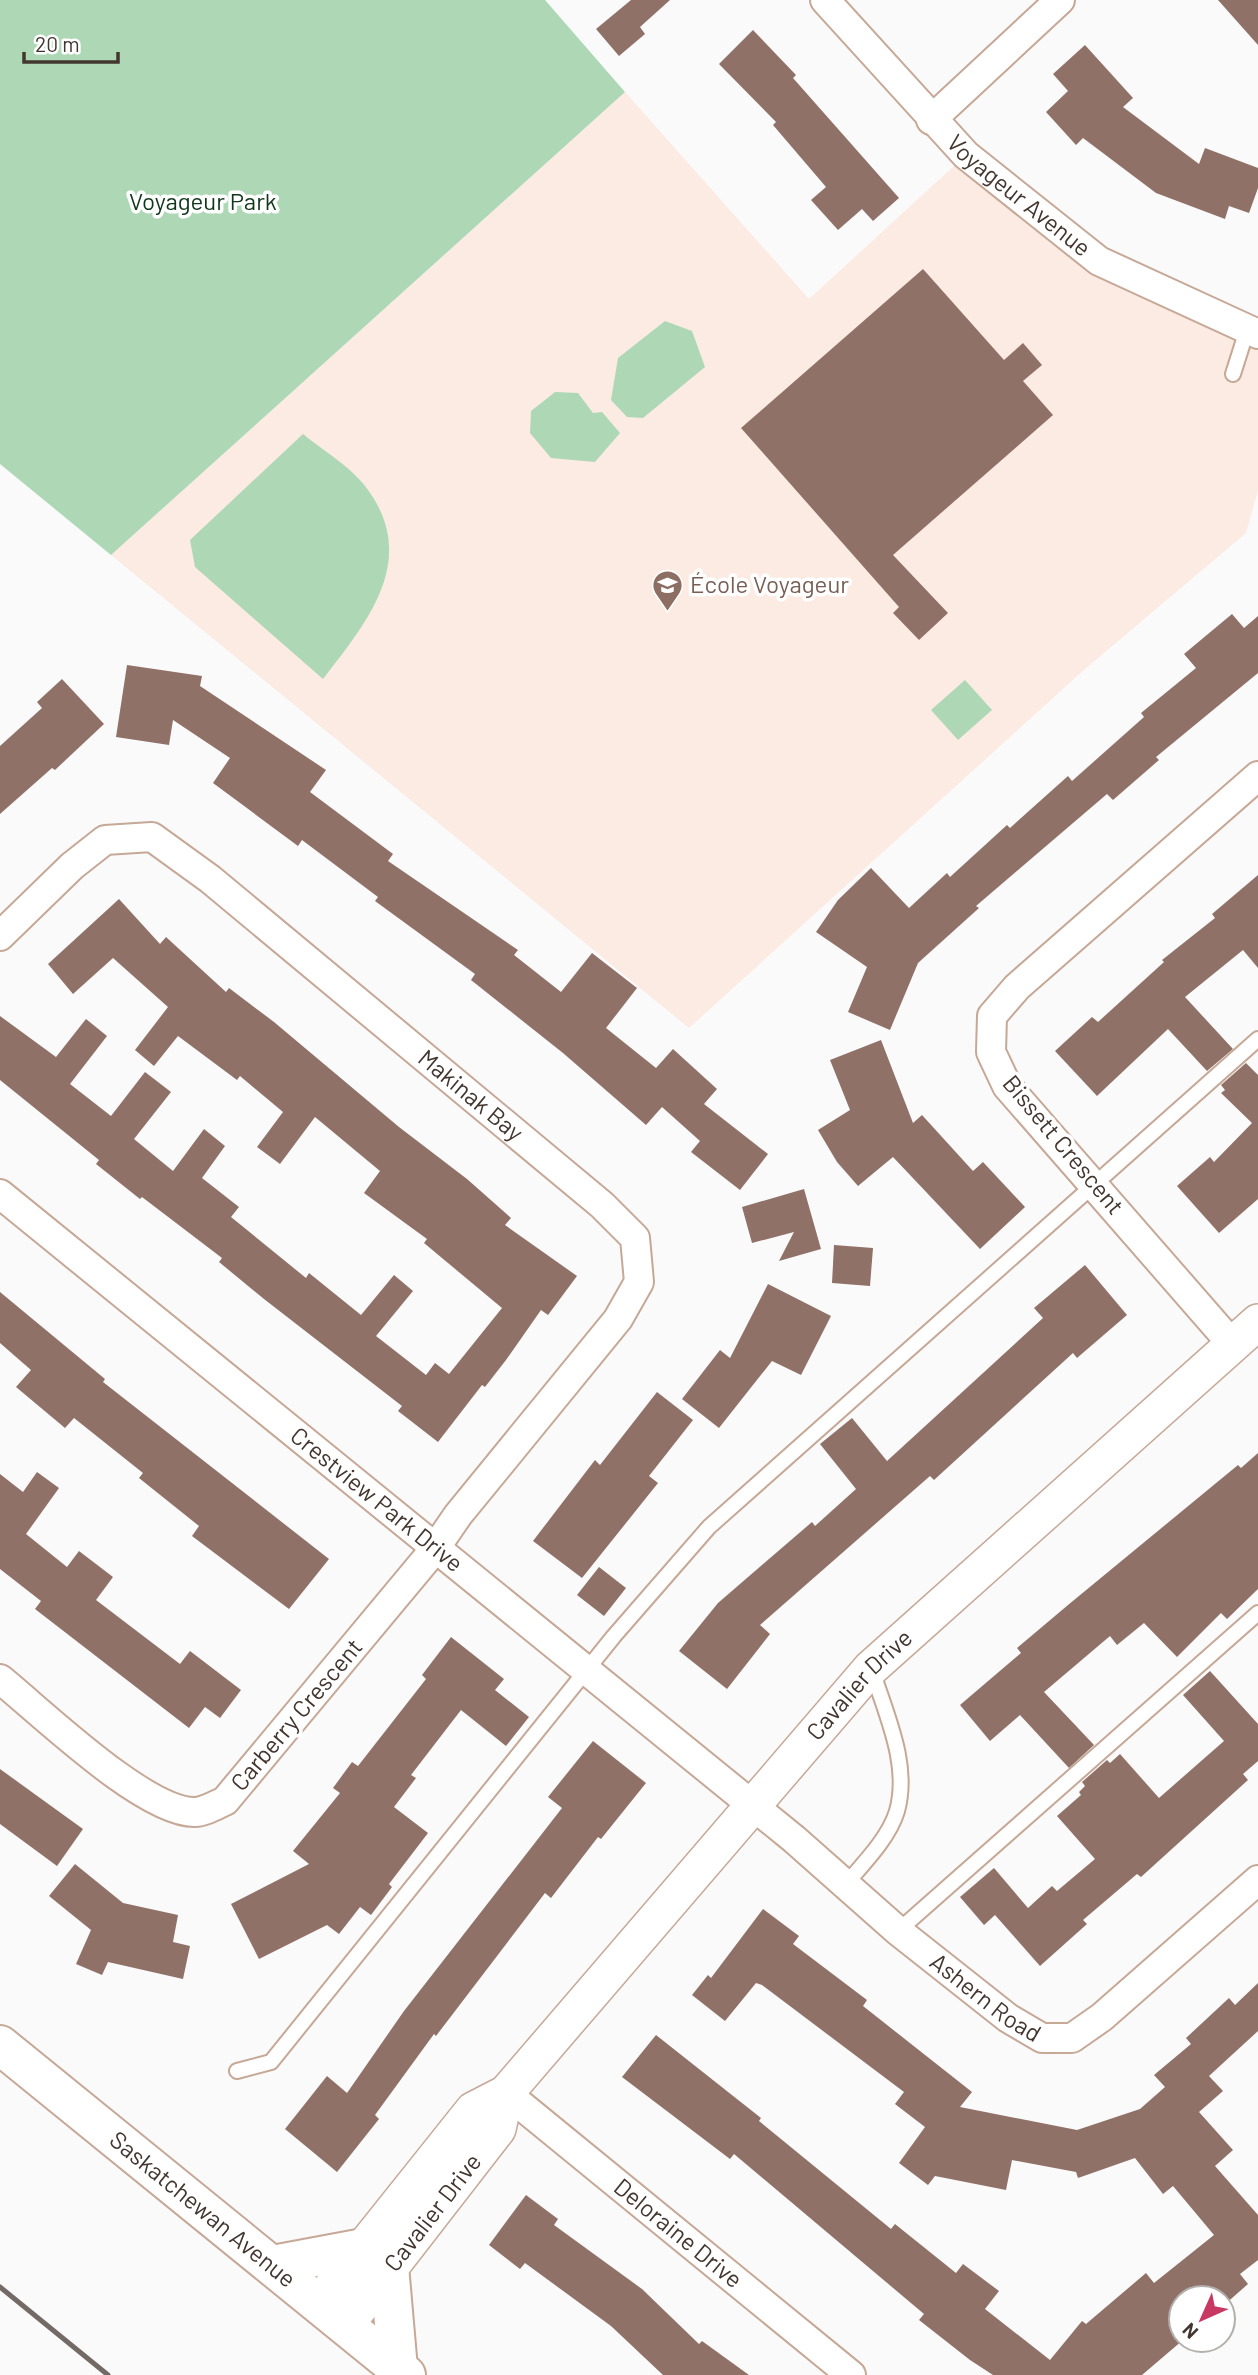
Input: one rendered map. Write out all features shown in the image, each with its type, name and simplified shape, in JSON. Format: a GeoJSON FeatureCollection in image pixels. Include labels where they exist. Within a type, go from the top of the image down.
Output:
{"type":"FeatureCollection","features":[{"type":"Feature","properties":{"kind":"main road","name":"Saskatchewan Avenue"},"geometry":{"type":"LineString","coordinates":[[0,2045],[402,2372]]}},
{"type":"Feature","properties":{"kind":"main road"},"geometry":{"type":"LineString","coordinates":[[273,2265],[376,2257],[402,2372]]}},
{"type":"Feature","properties":{"kind":"street","name":"Voyageur Avenue"},"geometry":{"type":"LineString","coordinates":[[825,0],[931,120],[966,155],[1099,261],[1252,332]]}},
{"type":"Feature","properties":{"kind":"street"},"geometry":{"type":"LineString","coordinates":[[931,120],[1060,0]]}},
{"type":"Feature","properties":{"kind":"street","name":"Bissett Crescent"},"geometry":{"type":"LineString","coordinates":[[1245,1333],[1094,1183],[1007,1086],[991,1052],[992,1016],[1017,987],[1258,776]]}},
{"type":"Feature","properties":{"kind":"street","name":"Makinak Bay"},"geometry":{"type":"LineString","coordinates":[[0,936],[72,866],[105,840],[152,838],[210,879],[582,1188],[635,1238],[639,1282],[618,1320],[458,1515],[434,1550]]}},
{"type":"Feature","properties":{"kind":"street","name":"Crestview Park Drive"},"geometry":{"type":"LineString","coordinates":[[0,1194],[752,1807]]}},
{"type":"Feature","properties":{"kind":"street","name":"Cavalier Drive"},"geometry":{"type":"LineString","coordinates":[[332,2314],[376,2257],[473,2110],[506,2093],[871,1668],[1245,1333]]}},
{"type":"Feature","properties":{"kind":"street","name":"Carberry Crescent"},"geometry":{"type":"LineString","coordinates":[[0,1679],[129,1784],[171,1808],[196,1812],[225,1801],[434,1550]]}},
{"type":"Feature","properties":{"kind":"street","name":"Ashern Road"},"geometry":{"type":"LineString","coordinates":[[752,1807],[898,1931],[1008,2018],[1042,2038],[1072,2038],[1102,2017],[1258,1880]]}},
{"type":"Feature","properties":{"kind":"street","name":"Deloraine Drive"},"geometry":{"type":"LineString","coordinates":[[506,2093],[851,2375]]}},
{"type":"Feature","properties":{"kind":"lane"},"geometry":{"type":"LineString","coordinates":[[1233,374],[1252,332]]}},
{"type":"Feature","properties":{"kind":"lane"},"geometry":{"type":"LineString","coordinates":[[237,2071],[271,2062],[652,1590],[709,1527],[1258,1039]]}},
{"type":"Feature","properties":{"kind":"lane"},"geometry":{"type":"LineString","coordinates":[[898,1931],[1258,1613]]}},
{"type":"Feature","properties":{"kind":"lane"},"geometry":{"type":"LineString","coordinates":[[845,1885],[878,1845],[897,1813],[902,1777],[896,1747],[871,1668]]}},
{"type":"Feature","properties":{"kind":"shaded area","name":"École Voyageur"},"geometry":{"type":"Polygon","coordinates":[[[625,92],[809,299],[966,155],[1099,261],[1258,334],[1258,490],[1246,533],[1085,669],[689,1028],[111,555],[625,92]]]}},
{"type":"Feature","properties":{"kind":"green space","name":"Voyageur Park"},"geometry":{"type":"Polygon","coordinates":[[[0,0],[545,0],[625,92],[111,555],[0,464],[0,0]]]}},
{"type":"Feature","properties":{"kind":"green space"},"geometry":{"type":"Polygon","coordinates":[[[665,321],[692,331],[705,367],[643,418],[627,417],[611,400],[618,358],[665,321]]]}},
{"type":"Feature","properties":{"kind":"green space"},"geometry":{"type":"Polygon","coordinates":[[[555,392],[578,393],[593,413],[602,412],[620,433],[595,462],[551,458],[530,433],[531,411],[555,392]]]}},
{"type":"Feature","properties":{"kind":"green space"},"geometry":{"type":"Polygon","coordinates":[[[303,434],[344,465],[365,486],[381,513],[388,538],[388,563],[382,588],[371,611],[323,679],[195,567],[190,540],[303,434]]]}},
{"type":"Feature","properties":{"kind":"green space"},"geometry":{"type":"Polygon","coordinates":[[[965,680],[992,710],[958,740],[931,710],[965,680]]]}},
{"type":"Feature","properties":{"kind":"building"},"geometry":{"type":"Polygon","coordinates":[[[631,0],[670,0],[640,27],[645,34],[619,56],[596,29],[631,0]]]}},
{"type":"Feature","properties":{"kind":"building"},"geometry":{"type":"Polygon","coordinates":[[[1218,0],[1258,0],[1258,45],[1218,0]]]}},
{"type":"Feature","properties":{"kind":"building"},"geometry":{"type":"Polygon","coordinates":[[[753,30],[796,75],[793,78],[899,198],[873,221],[862,209],[838,230],[811,200],[826,187],[773,125],[776,122],[719,64],[753,30]]]}},
{"type":"Feature","properties":{"kind":"building"},"geometry":{"type":"Polygon","coordinates":[[[1085,45],[1133,98],[1123,107],[1199,164],[1205,148],[1258,168],[1258,188],[1249,213],[1229,206],[1225,219],[1156,193],[1083,138],[1076,145],[1046,112],[1068,91],[1053,74],[1085,45]]]}},
{"type":"Feature","properties":{"kind":"building"},"geometry":{"type":"Polygon","coordinates":[[[923,269],[1004,360],[1023,343],[1042,365],[1023,381],[1053,415],[893,555],[948,613],[919,640],[893,613],[899,607],[741,428],[923,269]]]}},
{"type":"Feature","properties":{"kind":"building"},"geometry":{"type":"Polygon","coordinates":[[[1232,614],[1244,628],[1258,616],[1258,673],[1156,757],[1159,760],[1113,800],[1107,794],[976,906],[979,908],[918,963],[890,1030],[848,1012],[867,967],[816,932],[838,900],[871,868],[909,908],[947,873],[950,877],[1007,825],[1010,828],[1068,776],[1072,781],[1144,717],[1141,713],[1196,668],[1184,654],[1232,614]]]}},
{"type":"Feature","properties":{"kind":"building"},"geometry":{"type":"Polygon","coordinates":[[[127,665],[202,676],[200,686],[326,770],[310,792],[393,854],[388,861],[518,950],[514,955],[561,992],[592,953],[637,988],[606,1028],[656,1068],[673,1049],[717,1089],[704,1104],[768,1154],[740,1190],[691,1152],[700,1141],[662,1107],[646,1125],[563,1053],[471,980],[475,974],[375,901],[378,897],[302,840],[298,846],[213,783],[230,758],[173,720],[169,745],[116,737],[127,665]]]}},
{"type":"Feature","properties":{"kind":"building"},"geometry":{"type":"Polygon","coordinates":[[[62,679],[104,724],[55,770],[52,768],[0,814],[0,746],[42,708],[37,702],[62,679]]]}},
{"type":"Feature","properties":{"kind":"building"},"geometry":{"type":"Polygon","coordinates":[[[1258,875],[1258,968],[1243,950],[1185,997],[1233,1049],[1207,1071],[1168,1029],[1097,1096],[1055,1051],[1092,1017],[1098,1022],[1164,962],[1162,960],[1215,918],[1212,914],[1258,875]]]}},
{"type":"Feature","properties":{"kind":"building"},"geometry":{"type":"Polygon","coordinates":[[[119,899],[160,944],[166,937],[226,992],[229,988],[274,1022],[399,1127],[467,1179],[511,1218],[505,1225],[577,1276],[548,1315],[541,1310],[485,1387],[482,1385],[438,1442],[398,1411],[402,1406],[219,1262],[222,1258],[96,1164],[99,1160],[0,1080],[0,1016],[56,1057],[86,1019],[107,1036],[70,1084],[111,1116],[145,1072],[171,1092],[134,1139],[173,1171],[204,1129],[225,1146],[202,1178],[239,1207],[231,1217],[306,1278],[309,1273],[361,1315],[394,1275],[413,1291],[376,1336],[426,1375],[435,1363],[449,1374],[502,1308],[424,1243],[427,1239],[364,1193],[380,1171],[315,1117],[280,1164],[257,1147],[283,1112],[240,1076],[237,1080],[178,1036],[154,1066],[135,1050],[168,1007],[113,958],[73,994],[48,964],[119,899]]]}},
{"type":"Feature","properties":{"kind":"building"},"geometry":{"type":"Polygon","coordinates":[[[881,1040],[913,1123],[922,1115],[973,1171],[983,1162],[1025,1207],[980,1249],[893,1157],[858,1186],[837,1162],[818,1130],[850,1110],[830,1060],[881,1040]]]}},
{"type":"Feature","properties":{"kind":"building"},"geometry":{"type":"Polygon","coordinates":[[[1246,1063],[1258,1075],[1258,1199],[1219,1233],[1177,1186],[1210,1157],[1214,1162],[1252,1123],[1221,1093],[1225,1090],[1221,1085],[1246,1063]]]}},
{"type":"Feature","properties":{"kind":"building"},"geometry":{"type":"Polygon","coordinates":[[[804,1189],[821,1249],[779,1261],[794,1232],[752,1243],[742,1207],[804,1189]]]}},
{"type":"Feature","properties":{"kind":"building"},"geometry":{"type":"Polygon","coordinates":[[[834,1245],[873,1248],[870,1286],[832,1283],[834,1245]]]}},
{"type":"Feature","properties":{"kind":"building"},"geometry":{"type":"Polygon","coordinates":[[[1085,1265],[1127,1315],[1077,1358],[1073,1353],[934,1480],[930,1476],[760,1625],[770,1634],[727,1689],[679,1651],[718,1603],[812,1522],[815,1526],[856,1489],[820,1444],[852,1418],[887,1461],[1043,1318],[1034,1308],[1085,1265]]]}},
{"type":"Feature","properties":{"kind":"building"},"geometry":{"type":"Polygon","coordinates":[[[768,1284],[831,1316],[801,1375],[772,1361],[719,1428],[682,1399],[720,1350],[730,1358],[768,1284]]]}},
{"type":"Feature","properties":{"kind":"building"},"geometry":{"type":"Polygon","coordinates":[[[0,1292],[105,1379],[103,1382],[329,1559],[289,1609],[192,1536],[199,1526],[139,1478],[143,1473],[74,1418],[65,1428],[16,1387],[31,1370],[0,1343],[0,1292]]]}},
{"type":"Feature","properties":{"kind":"building"},"geometry":{"type":"Polygon","coordinates":[[[657,1392],[693,1420],[649,1476],[658,1483],[582,1578],[533,1541],[595,1460],[600,1465],[657,1392]]]}},
{"type":"Feature","properties":{"kind":"building"},"geometry":{"type":"Polygon","coordinates":[[[1258,1453],[1258,1589],[1227,1619],[1221,1613],[1177,1657],[1144,1623],[1117,1645],[1110,1636],[1044,1692],[1094,1745],[1069,1768],[1020,1715],[990,1741],[960,1705],[1021,1653],[1017,1648],[1238,1465],[1241,1468],[1258,1453]]]}},
{"type":"Feature","properties":{"kind":"building"},"geometry":{"type":"Polygon","coordinates":[[[37,1472],[59,1488],[26,1534],[67,1567],[79,1551],[113,1577],[96,1600],[180,1664],[190,1651],[241,1690],[220,1718],[205,1707],[189,1728],[35,1609],[41,1601],[0,1569],[0,1474],[23,1492],[37,1472]]]}},
{"type":"Feature","properties":{"kind":"building"},"geometry":{"type":"Polygon","coordinates":[[[599,1567],[626,1588],[604,1616],[577,1595],[599,1567]]]}},
{"type":"Feature","properties":{"kind":"building"},"geometry":{"type":"Polygon","coordinates":[[[451,1637],[504,1679],[495,1690],[529,1717],[506,1746],[461,1710],[411,1775],[416,1778],[394,1807],[428,1833],[389,1884],[392,1887],[371,1915],[360,1907],[339,1934],[327,1925],[259,1959],[231,1904],[309,1864],[293,1851],[340,1793],[333,1788],[352,1762],[358,1766],[426,1679],[422,1675],[451,1637]]]}},
{"type":"Feature","properties":{"kind":"building"},"geometry":{"type":"Polygon","coordinates":[[[1210,1671],[1258,1724],[1258,1761],[1243,1774],[1248,1780],[1141,1877],[1137,1874],[1083,1920],[1087,1924],[1040,1966],[995,1915],[984,1925],[960,1897],[994,1868],[1028,1908],[1052,1886],[1057,1891],[1095,1859],[1057,1816],[1081,1795],[1079,1792],[1085,1786],[1082,1782],[1107,1760],[1110,1763],[1120,1754],[1159,1798],[1224,1741],[1183,1695],[1210,1671]]]}},
{"type":"Feature","properties":{"kind":"building"},"geometry":{"type":"Polygon","coordinates":[[[593,1741],[646,1783],[601,1839],[598,1837],[551,1898],[545,1893],[436,2036],[434,2034],[375,2115],[379,2119],[337,2172],[285,2129],[327,2076],[347,2093],[404,2011],[562,1808],[548,1797],[593,1741]]]}},
{"type":"Feature","properties":{"kind":"building"},"geometry":{"type":"Polygon","coordinates":[[[0,1769],[83,1829],[57,1866],[0,1824],[0,1769]]]}},
{"type":"Feature","properties":{"kind":"building"},"geometry":{"type":"Polygon","coordinates":[[[75,1864],[123,1903],[178,1915],[173,1942],[190,1946],[183,1979],[108,1962],[102,1975],[76,1964],[91,1930],[49,1896],[75,1864]]]}},
{"type":"Feature","properties":{"kind":"building"},"geometry":{"type":"Polygon","coordinates":[[[763,1909],[799,1936],[793,1944],[867,2000],[863,2006],[972,2092],[960,2107],[1077,2130],[1140,2109],[1165,2087],[1154,2075],[1191,2044],[1186,2038],[1229,1998],[1235,2005],[1258,1983],[1258,2031],[1209,2076],[1223,2091],[1199,2112],[1233,2150],[1215,2166],[1258,2215],[1258,2260],[1240,2274],[1248,2284],[1237,2294],[1237,2284],[1167,2284],[1167,2354],[1142,2375],[993,2375],[919,2320],[924,2314],[734,2154],[730,2159],[622,2077],[656,2035],[761,2118],[759,2121],[891,2229],[895,2224],[956,2273],[963,2264],[999,2291],[985,2309],[1050,2360],[1082,2321],[1086,2324],[1146,2273],[1154,2283],[1214,2235],[1173,2186],[1163,2194],[1135,2158],[1078,2178],[1076,2172],[1012,2160],[1006,2190],[935,2176],[928,2185],[899,2163],[925,2127],[895,2104],[904,2092],[762,1985],[756,1983],[725,2021],[692,1995],[708,1975],[711,1978],[763,1909]]]}},
{"type":"Feature","properties":{"kind":"building"},"geometry":{"type":"Polygon","coordinates":[[[526,2195],[558,2219],[554,2225],[642,2289],[699,2344],[702,2341],[749,2375],[663,2375],[611,2326],[525,2263],[520,2269],[489,2245],[526,2195]]]}},
{"type":"Feature","properties":{"kind":"railway"},"geometry":{"type":"LineString","coordinates":[[0,2287],[108,2375]]}},
{"type":"Feature","properties":{"kind":"place","name":"École Voyageur"},"geometry":{"type":"Point","coordinates":[667,612]}}]}
